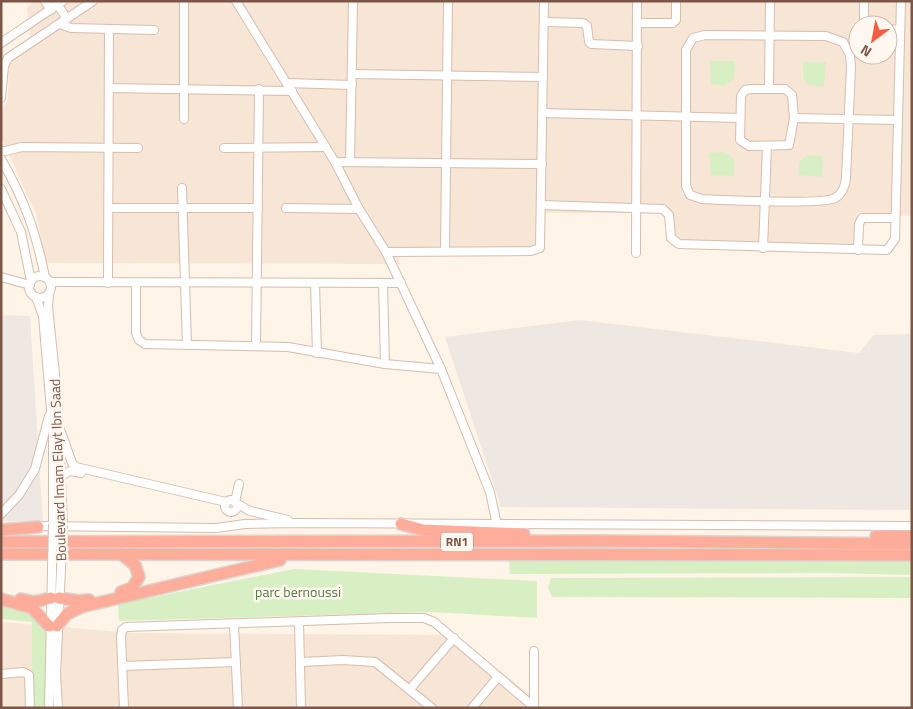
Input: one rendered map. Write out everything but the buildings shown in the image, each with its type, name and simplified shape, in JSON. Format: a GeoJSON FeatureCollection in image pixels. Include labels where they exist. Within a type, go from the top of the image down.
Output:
{"type":"FeatureCollection","features":[{"type":"Feature","properties":{"kind":"highway"},"geometry":{"type":"LineString","coordinates":[[401,524],[423,530],[548,535],[598,541]]}},
{"type":"Feature","properties":{"kind":"highway"},"geometry":{"type":"LineString","coordinates":[[1,530],[38,526]]}},
{"type":"Feature","properties":{"kind":"highway"},"geometry":{"type":"LineString","coordinates":[[828,544],[832,539],[839,537],[912,536]]}},
{"type":"Feature","properties":{"kind":"highway","name":"RN1"},"geometry":{"type":"LineString","coordinates":[[1,542],[598,541],[912,544]]}},
{"type":"Feature","properties":{"kind":"highway","name":"RN1"},"geometry":{"type":"LineString","coordinates":[[1,554],[912,555]]}},
{"type":"Feature","properties":{"kind":"highway"},"geometry":{"type":"LineString","coordinates":[[1,559],[23,554]]}},
{"type":"Feature","properties":{"kind":"highway"},"geometry":{"type":"LineString","coordinates":[[1,594],[34,602],[55,598],[83,601],[132,588],[139,577],[138,571],[135,565],[121,554]]}},
{"type":"Feature","properties":{"kind":"highway"},"geometry":{"type":"LineString","coordinates":[[1,599],[32,608],[53,626],[67,614],[81,607],[270,562],[344,555]]}},
{"type":"Feature","properties":{"kind":"street"},"geometry":{"type":"LineString","coordinates":[[45,1],[51,10]]}},
{"type":"Feature","properties":{"kind":"street"},"geometry":{"type":"LineString","coordinates":[[1,98],[4,66],[8,58],[93,1]]}},
{"type":"Feature","properties":{"kind":"street"},"geometry":{"type":"LineString","coordinates":[[184,1],[182,90],[184,120]]}},
{"type":"Feature","properties":{"kind":"street"},"geometry":{"type":"LineString","coordinates":[[236,1],[335,162],[359,209],[386,252],[441,369],[490,492],[498,525]]}},
{"type":"Feature","properties":{"kind":"street"},"geometry":{"type":"LineString","coordinates":[[350,162],[353,1]]}},
{"type":"Feature","properties":{"kind":"street"},"geometry":{"type":"LineString","coordinates":[[445,250],[448,1]]}},
{"type":"Feature","properties":{"kind":"street"},"geometry":{"type":"LineString","coordinates":[[386,252],[539,250],[542,205],[544,1]]}},
{"type":"Feature","properties":{"kind":"street"},"geometry":{"type":"LineString","coordinates":[[636,253],[635,115],[638,46],[637,1]]}},
{"type":"Feature","properties":{"kind":"street"},"geometry":{"type":"LineString","coordinates":[[638,23],[675,22],[676,1]]}},
{"type":"Feature","properties":{"kind":"street"},"geometry":{"type":"LineString","coordinates":[[769,88],[770,1]]}},
{"type":"Feature","properties":{"kind":"street"},"geometry":{"type":"LineString","coordinates":[[864,1],[864,15]]}},
{"type":"Feature","properties":{"kind":"street"},"geometry":{"type":"LineString","coordinates":[[542,205],[656,208],[667,211],[671,238],[676,244],[858,250],[890,248],[894,239],[895,218],[901,1]]}},
{"type":"Feature","properties":{"kind":"street"},"geometry":{"type":"LineString","coordinates":[[1,43],[51,10],[59,2],[67,19]]}},
{"type":"Feature","properties":{"kind":"street"},"geometry":{"type":"LineString","coordinates":[[544,22],[583,23],[587,26],[588,40],[591,44],[638,46]]}},
{"type":"Feature","properties":{"kind":"street"},"geometry":{"type":"LineString","coordinates":[[60,24],[71,28],[154,30]]}},
{"type":"Feature","properties":{"kind":"street"},"geometry":{"type":"LineString","coordinates":[[108,283],[109,29]]}},
{"type":"Feature","properties":{"kind":"street"},"geometry":{"type":"LineString","coordinates":[[698,36],[826,36],[843,42],[850,55],[845,185],[833,200],[702,200],[690,195],[686,186],[684,116],[686,50],[689,42],[698,36]]}},
{"type":"Feature","properties":{"kind":"street"},"geometry":{"type":"LineString","coordinates":[[352,74],[543,77]]}},
{"type":"Feature","properties":{"kind":"street"},"geometry":{"type":"LineString","coordinates":[[109,88],[182,90],[352,85]]}},
{"type":"Feature","properties":{"kind":"street"},"geometry":{"type":"LineString","coordinates":[[769,88],[785,89],[791,93],[794,103],[794,118],[790,143],[787,146],[749,146],[739,138],[744,92],[751,89],[769,88]]}},
{"type":"Feature","properties":{"kind":"street"},"geometry":{"type":"LineString","coordinates":[[256,346],[260,148],[259,89]]}},
{"type":"Feature","properties":{"kind":"street"},"geometry":{"type":"LineString","coordinates":[[543,113],[740,118]]}},
{"type":"Feature","properties":{"kind":"street"},"geometry":{"type":"LineString","coordinates":[[794,118],[897,120]]}},
{"type":"Feature","properties":{"kind":"street"},"geometry":{"type":"LineString","coordinates":[[763,248],[767,146]]}},
{"type":"Feature","properties":{"kind":"street"},"geometry":{"type":"LineString","coordinates":[[1,152],[22,147],[138,148]]}},
{"type":"Feature","properties":{"kind":"street"},"geometry":{"type":"LineString","coordinates":[[224,148],[326,147]]}},
{"type":"Feature","properties":{"kind":"street"},"geometry":{"type":"LineString","coordinates":[[1,159],[32,221],[49,293],[43,298],[36,297],[30,292],[21,232],[1,189]]}},
{"type":"Feature","properties":{"kind":"street"},"geometry":{"type":"LineString","coordinates":[[335,162],[542,164]]}},
{"type":"Feature","properties":{"kind":"street"},"geometry":{"type":"LineString","coordinates":[[182,188],[187,345]]}},
{"type":"Feature","properties":{"kind":"street"},"geometry":{"type":"LineString","coordinates":[[109,208],[258,208]]}},
{"type":"Feature","properties":{"kind":"street"},"geometry":{"type":"LineString","coordinates":[[286,208],[359,209]]}},
{"type":"Feature","properties":{"kind":"street"},"geometry":{"type":"LineString","coordinates":[[858,250],[859,224],[862,218],[895,218]]}},
{"type":"Feature","properties":{"kind":"street"},"geometry":{"type":"LineString","coordinates":[[1,277],[30,283]]}},
{"type":"Feature","properties":{"kind":"street"},"geometry":{"type":"LineString","coordinates":[[30,283],[37,277],[47,280],[108,283],[401,283]]}},
{"type":"Feature","properties":{"kind":"street"},"geometry":{"type":"LineString","coordinates":[[136,283],[136,333],[139,340],[150,345],[256,346],[299,349],[385,364],[441,369]]}},
{"type":"Feature","properties":{"kind":"street"},"geometry":{"type":"LineString","coordinates":[[315,283],[317,353]]}},
{"type":"Feature","properties":{"kind":"street"},"geometry":{"type":"LineString","coordinates":[[383,283],[385,364]]}},
{"type":"Feature","properties":{"kind":"street","name":"Boulevard Imam Elayt Ibn Saad"},"geometry":{"type":"LineString","coordinates":[[49,293],[48,307],[59,428],[63,525],[61,569],[55,598],[49,708]]}},
{"type":"Feature","properties":{"kind":"street","name":"Boulevard Imam Elayt Ibn Saad"},"geometry":{"type":"LineString","coordinates":[[36,297],[43,316],[51,412],[52,570],[55,598]]}},
{"type":"Feature","properties":{"kind":"street"},"geometry":{"type":"LineString","coordinates":[[2,513],[19,495],[35,468],[51,412]]}},
{"type":"Feature","properties":{"kind":"street"},"geometry":{"type":"LineString","coordinates":[[59,428],[72,463],[76,467],[231,505],[244,513],[297,523]]}},
{"type":"Feature","properties":{"kind":"street"},"geometry":{"type":"LineString","coordinates":[[60,477],[66,472],[74,472],[231,505]]}},
{"type":"Feature","properties":{"kind":"street"},"geometry":{"type":"LineString","coordinates":[[222,527],[237,484]]}},
{"type":"Feature","properties":{"kind":"street"},"geometry":{"type":"LineString","coordinates":[[1,526],[222,527],[245,524],[297,523],[912,526]]}},
{"type":"Feature","properties":{"kind":"street"},"geometry":{"type":"LineString","coordinates":[[124,708],[121,633],[126,627],[424,618],[434,622],[454,638],[534,707]]}},
{"type":"Feature","properties":{"kind":"street"},"geometry":{"type":"LineString","coordinates":[[299,622],[301,708]]}},
{"type":"Feature","properties":{"kind":"street"},"geometry":{"type":"LineString","coordinates":[[234,624],[238,708]]}},
{"type":"Feature","properties":{"kind":"street","name":"Boulevard Imam Elayt Ibn Saad"},"geometry":{"type":"LineString","coordinates":[[53,626],[58,708]]}},
{"type":"Feature","properties":{"kind":"street"},"geometry":{"type":"LineString","coordinates":[[410,689],[454,638]]}},
{"type":"Feature","properties":{"kind":"street"},"geometry":{"type":"LineString","coordinates":[[534,650],[534,707]]}},
{"type":"Feature","properties":{"kind":"street"},"geometry":{"type":"LineString","coordinates":[[123,666],[236,662]]}},
{"type":"Feature","properties":{"kind":"street"},"geometry":{"type":"LineString","coordinates":[[301,662],[375,662],[432,708]]}},
{"type":"Feature","properties":{"kind":"street"},"geometry":{"type":"LineString","coordinates":[[1,674],[23,672],[29,675],[30,708]]}},
{"type":"Feature","properties":{"kind":"street"},"geometry":{"type":"LineString","coordinates":[[472,708],[498,676]]}},
{"type":"Feature","properties":{"kind":"shaded area"},"geometry":{"type":"Polygon","coordinates":[[[33,1],[912,1],[912,216],[857,213],[857,251],[671,246],[670,213],[544,213],[542,249],[398,256],[400,264],[46,263],[36,214],[1,137],[1,111],[7,102],[9,66],[13,59],[31,45],[27,8],[33,1]]]}},
{"type":"Feature","properties":{"kind":"shaded area"},"geometry":{"type":"Polygon","coordinates":[[[1,315],[30,316],[43,522],[1,521],[1,315]]]}},
{"type":"Feature","properties":{"kind":"shaded area"},"geometry":{"type":"Polygon","coordinates":[[[580,320],[859,353],[874,335],[912,334],[912,510],[501,507],[445,337],[580,320]]]}},
{"type":"Feature","properties":{"kind":"shaded area"},"geometry":{"type":"Polygon","coordinates":[[[1,622],[133,633],[454,635],[534,698],[539,708],[1,708],[1,622]]]}},
{"type":"Feature","properties":{"kind":"green space"},"geometry":{"type":"Polygon","coordinates":[[[710,61],[735,61],[734,78],[725,86],[711,84],[710,61]]]}},
{"type":"Feature","properties":{"kind":"green space"},"geometry":{"type":"Polygon","coordinates":[[[803,62],[826,62],[824,87],[808,85],[803,78],[803,62]]]}},
{"type":"Feature","properties":{"kind":"green space"},"geometry":{"type":"Polygon","coordinates":[[[725,152],[734,159],[734,176],[711,175],[709,153],[725,152]]]}},
{"type":"Feature","properties":{"kind":"green space"},"geometry":{"type":"Polygon","coordinates":[[[807,155],[823,156],[822,177],[798,175],[800,161],[807,155]]]}},
{"type":"Feature","properties":{"kind":"green space"},"geometry":{"type":"Polygon","coordinates":[[[912,557],[912,575],[829,573],[510,574],[509,558],[912,557]]]}},
{"type":"Feature","properties":{"kind":"green space","name":"parc bernoussi"},"geometry":{"type":"Polygon","coordinates":[[[294,569],[537,581],[537,618],[431,612],[119,621],[118,604],[294,569]]]}},
{"type":"Feature","properties":{"kind":"green space"},"geometry":{"type":"Polygon","coordinates":[[[912,577],[912,598],[552,597],[548,588],[551,578],[912,577]]]}},
{"type":"Feature","properties":{"kind":"green space"},"geometry":{"type":"Polygon","coordinates":[[[1,597],[47,622],[48,708],[32,708],[32,622],[1,619],[1,597]]]}}]}
